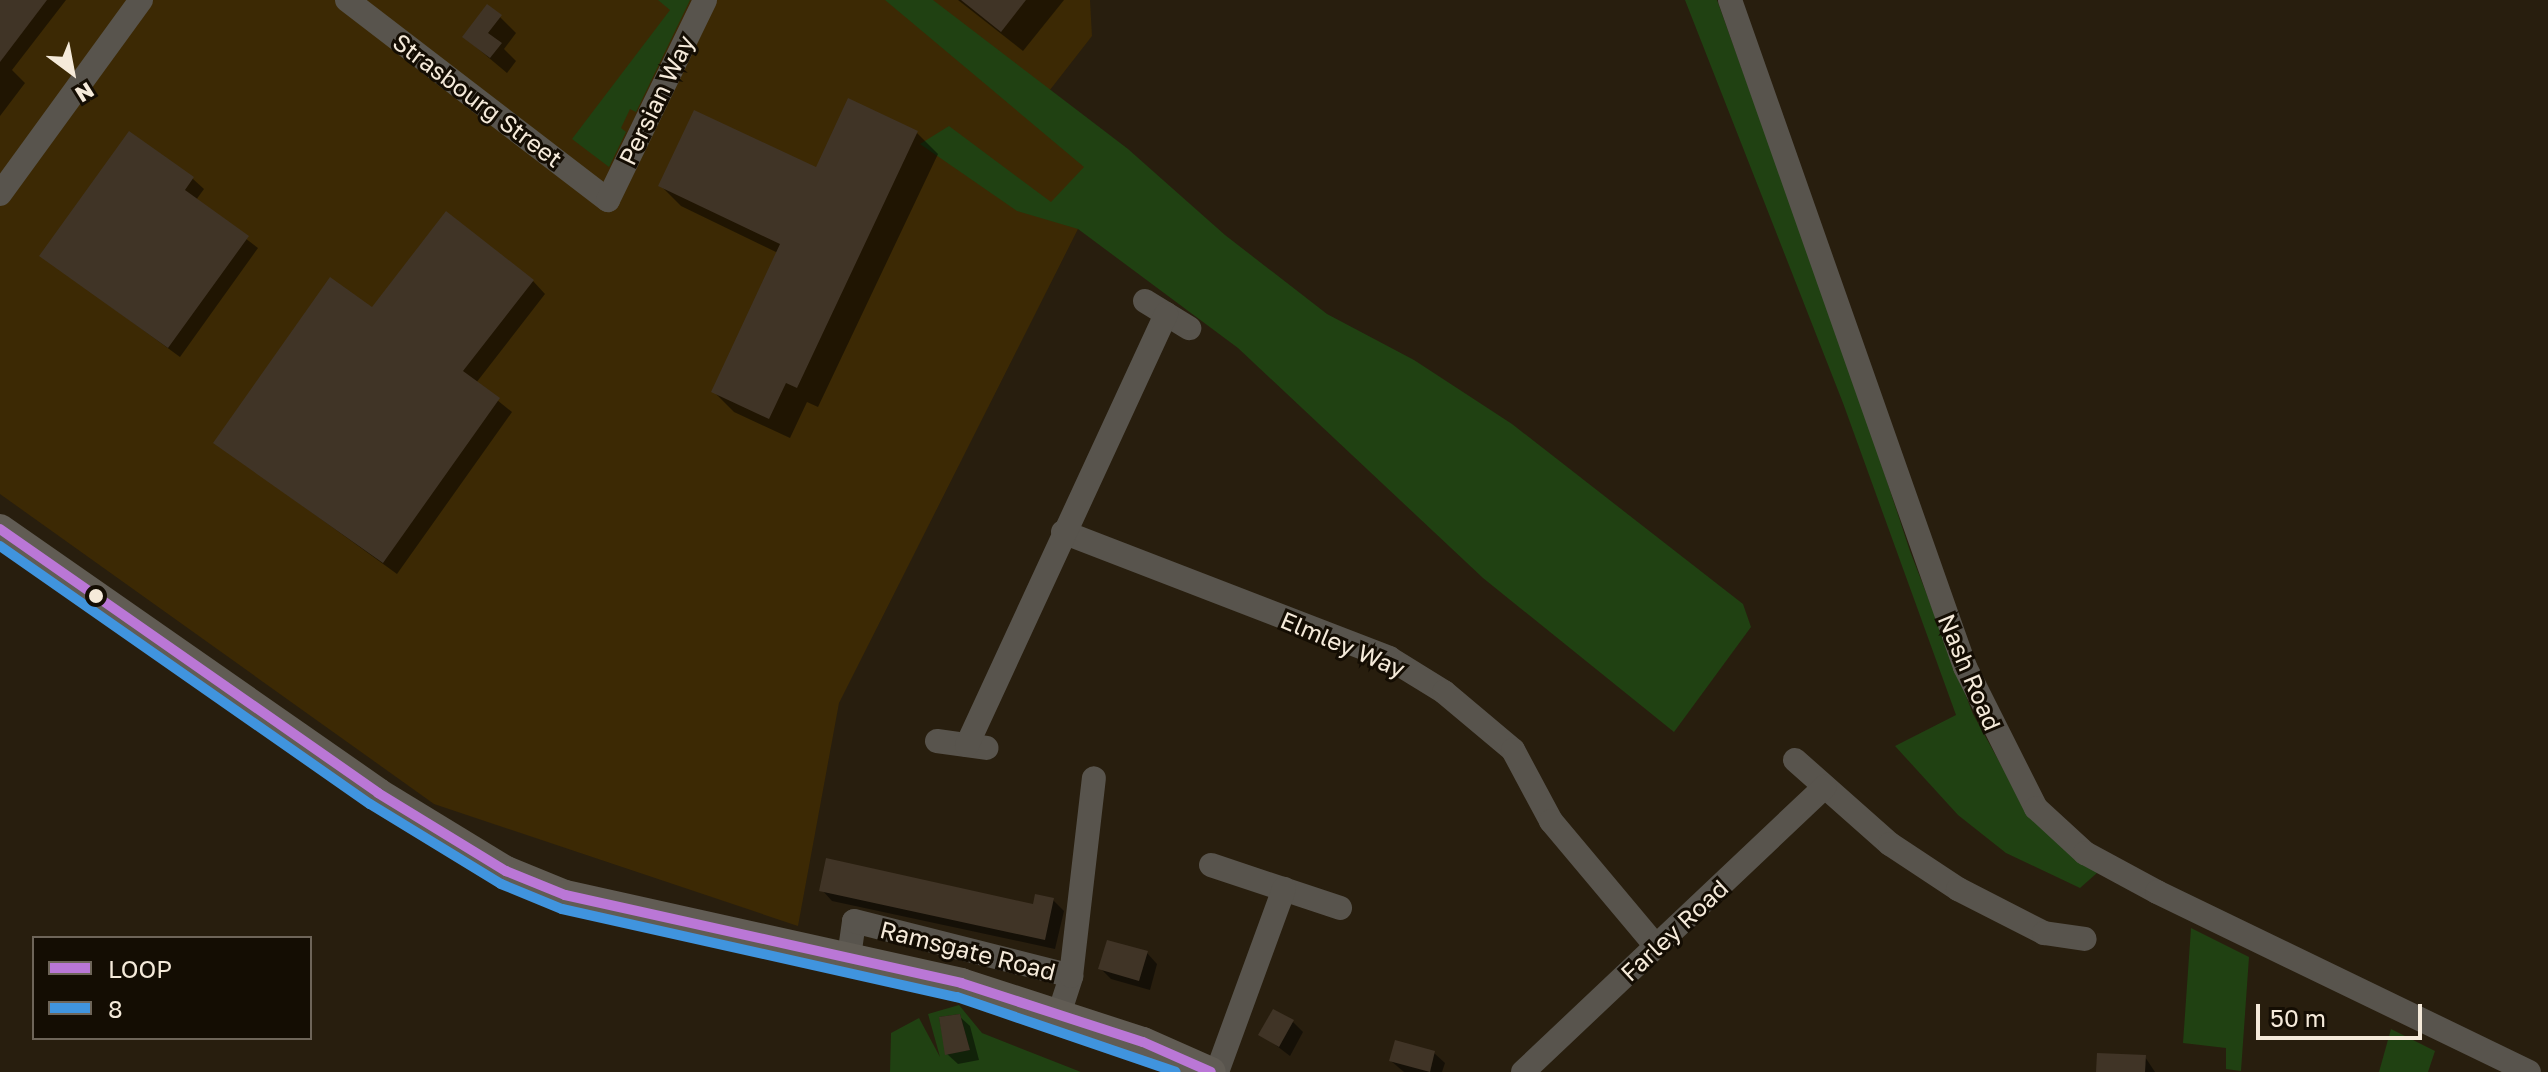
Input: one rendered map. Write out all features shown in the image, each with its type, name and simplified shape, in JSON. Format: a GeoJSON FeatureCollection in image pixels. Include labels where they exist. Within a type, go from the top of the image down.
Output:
{"type":"FeatureCollection","features":[{"type":"Feature","properties":{"kind":"main road","name":"Ramsgate Road"},"geometry":{"type":"LineString","coordinates":[[0,529],[378,793],[506,871],[565,895],[849,957],[1059,1014],[1211,1072]]}},
{"type":"Feature","properties":{"kind":"street"},"geometry":{"type":"LineString","coordinates":[[0,194],[141,0]]}},
{"type":"Feature","properties":{"kind":"street","name":"Strasbourg Street"},"geometry":{"type":"LineString","coordinates":[[347,0],[608,200]]}},
{"type":"Feature","properties":{"kind":"street","name":"Persian Way"},"geometry":{"type":"LineString","coordinates":[[608,200],[705,0]]}},
{"type":"Feature","properties":{"kind":"street","name":"Nash Road"},"geometry":{"type":"LineString","coordinates":[[1730,0],[1943,609],[1983,706],[2036,808],[2085,853],[2157,892],[2529,1072]]}},
{"type":"Feature","properties":{"kind":"street"},"geometry":{"type":"LineString","coordinates":[[937,741],[977,746],[1155,308],[1189,328]]}},
{"type":"Feature","properties":{"kind":"street","name":"Elmley Way"},"geometry":{"type":"LineString","coordinates":[[1063,532],[1389,658],[1444,692],[1513,750],[1551,821],[1656,946]]}},
{"type":"Feature","properties":{"kind":"street"},"geometry":{"type":"LineString","coordinates":[[1795,760],[1890,844],[1958,889],[2044,933],[2085,939]]}},
{"type":"Feature","properties":{"kind":"street"},"geometry":{"type":"LineString","coordinates":[[1059,1014],[1071,976],[1094,778]]}},
{"type":"Feature","properties":{"kind":"street","name":"Farley Road"},"geometry":{"type":"LineString","coordinates":[[1523,1072],[1824,787]]}},
{"type":"Feature","properties":{"kind":"street"},"geometry":{"type":"LineString","coordinates":[[1211,865],[1340,908]]}},
{"type":"Feature","properties":{"kind":"street"},"geometry":{"type":"LineString","coordinates":[[1217,1072],[1284,889]]}},
{"type":"Feature","properties":{"kind":"street","name":"Ramsgate Road"},"geometry":{"type":"LineString","coordinates":[[849,957],[854,921],[1071,976]]}},
{"type":"Feature","properties":{"kind":"shaded area"},"geometry":{"type":"Polygon","coordinates":[[[0,0],[1090,0],[1092,36],[1039,104],[1106,164],[1078,229],[839,703],[798,926],[434,804],[0,494],[0,0]]]}},
{"type":"Feature","properties":{"kind":"green space"},"geometry":{"type":"Polygon","coordinates":[[[658,0],[690,0],[636,112],[630,109],[621,128],[626,132],[609,167],[572,139],[670,10],[658,0]]]}},
{"type":"Feature","properties":{"kind":"green space"},"geometry":{"type":"Polygon","coordinates":[[[885,0],[933,0],[1128,149],[1225,235],[1327,314],[1414,360],[1512,424],[1743,604],[1751,627],[1674,732],[1483,578],[1238,348],[1078,229],[1017,211],[920,144],[949,126],[1051,202],[1084,167],[885,0]]]}},
{"type":"Feature","properties":{"kind":"green space"},"geometry":{"type":"Polygon","coordinates":[[[1685,0],[1717,0],[1845,354],[1910,551],[1973,714],[2026,810],[2097,873],[2080,888],[2006,853],[1958,815],[1895,746],[1956,715],[1843,403],[1685,0]]]}},
{"type":"Feature","properties":{"kind":"green space"},"geometry":{"type":"Polygon","coordinates":[[[2191,928],[2249,957],[2241,1071],[2226,1069],[2226,1048],[2183,1043],[2191,928]]]}},
{"type":"Feature","properties":{"kind":"green space"},"geometry":{"type":"Polygon","coordinates":[[[959,1005],[982,1033],[1081,1072],[890,1072],[891,1033],[919,1018],[940,1057],[928,1014],[959,1005]],[[960,1014],[939,1017],[946,1054],[970,1050],[960,1014]]]}},
{"type":"Feature","properties":{"kind":"green space"},"geometry":{"type":"Polygon","coordinates":[[[2391,1029],[2435,1051],[2428,1072],[2379,1072],[2391,1029]]]}},
{"type":"Feature","properties":{"kind":"building"},"geometry":{"type":"Polygon","coordinates":[[[0,0],[47,0],[0,62],[0,0]]]}},
{"type":"Feature","properties":{"kind":"building"},"geometry":{"type":"Polygon","coordinates":[[[961,0],[1026,0],[1001,32],[961,0]]]}},
{"type":"Feature","properties":{"kind":"building"},"geometry":{"type":"Polygon","coordinates":[[[487,4],[502,15],[488,33],[502,43],[490,58],[462,37],[487,4]]]}},
{"type":"Feature","properties":{"kind":"building"},"geometry":{"type":"Polygon","coordinates":[[[848,98],[918,131],[797,388],[786,383],[769,419],[711,392],[780,244],[658,186],[694,110],[816,167],[848,98]]]}},
{"type":"Feature","properties":{"kind":"building"},"geometry":{"type":"Polygon","coordinates":[[[129,131],[194,177],[185,190],[249,236],[168,348],[39,256],[129,131]]]}},
{"type":"Feature","properties":{"kind":"building"},"geometry":{"type":"Polygon","coordinates":[[[446,211],[534,280],[463,371],[500,398],[383,563],[213,443],[330,277],[372,307],[446,211]]]}},
{"type":"Feature","properties":{"kind":"building"},"geometry":{"type":"Polygon","coordinates":[[[826,858],[1033,904],[1035,894],[1054,898],[1045,940],[819,891],[826,858]]]}},
{"type":"Feature","properties":{"kind":"building"},"geometry":{"type":"Polygon","coordinates":[[[1107,940],[1148,951],[1139,981],[1098,969],[1107,940]]]}},
{"type":"Feature","properties":{"kind":"building"},"geometry":{"type":"Polygon","coordinates":[[[1273,1009],[1294,1020],[1279,1047],[1258,1035],[1273,1009]]]}},
{"type":"Feature","properties":{"kind":"building"},"geometry":{"type":"Polygon","coordinates":[[[960,1014],[970,1050],[945,1055],[939,1017],[960,1014]]]}},
{"type":"Feature","properties":{"kind":"building"},"geometry":{"type":"Polygon","coordinates":[[[1395,1040],[1435,1051],[1430,1072],[1389,1061],[1395,1040]]]}},
{"type":"Feature","properties":{"kind":"building"},"geometry":{"type":"Polygon","coordinates":[[[2097,1053],[2146,1055],[2145,1072],[2096,1072],[2097,1053]]]}},
{"type":"Feature","properties":{"kind":"transit line","name":"LOOP"},"geometry":{"type":"LineString","coordinates":[[0,529],[378,793],[506,871],[565,895],[961,983],[1143,1042],[1211,1072]]}},
{"type":"Feature","properties":{"kind":"transit line","name":"8"},"geometry":{"type":"LineString","coordinates":[[0,546],[370,804],[501,884],[562,909],[957,997],[1176,1072]]}}]}
